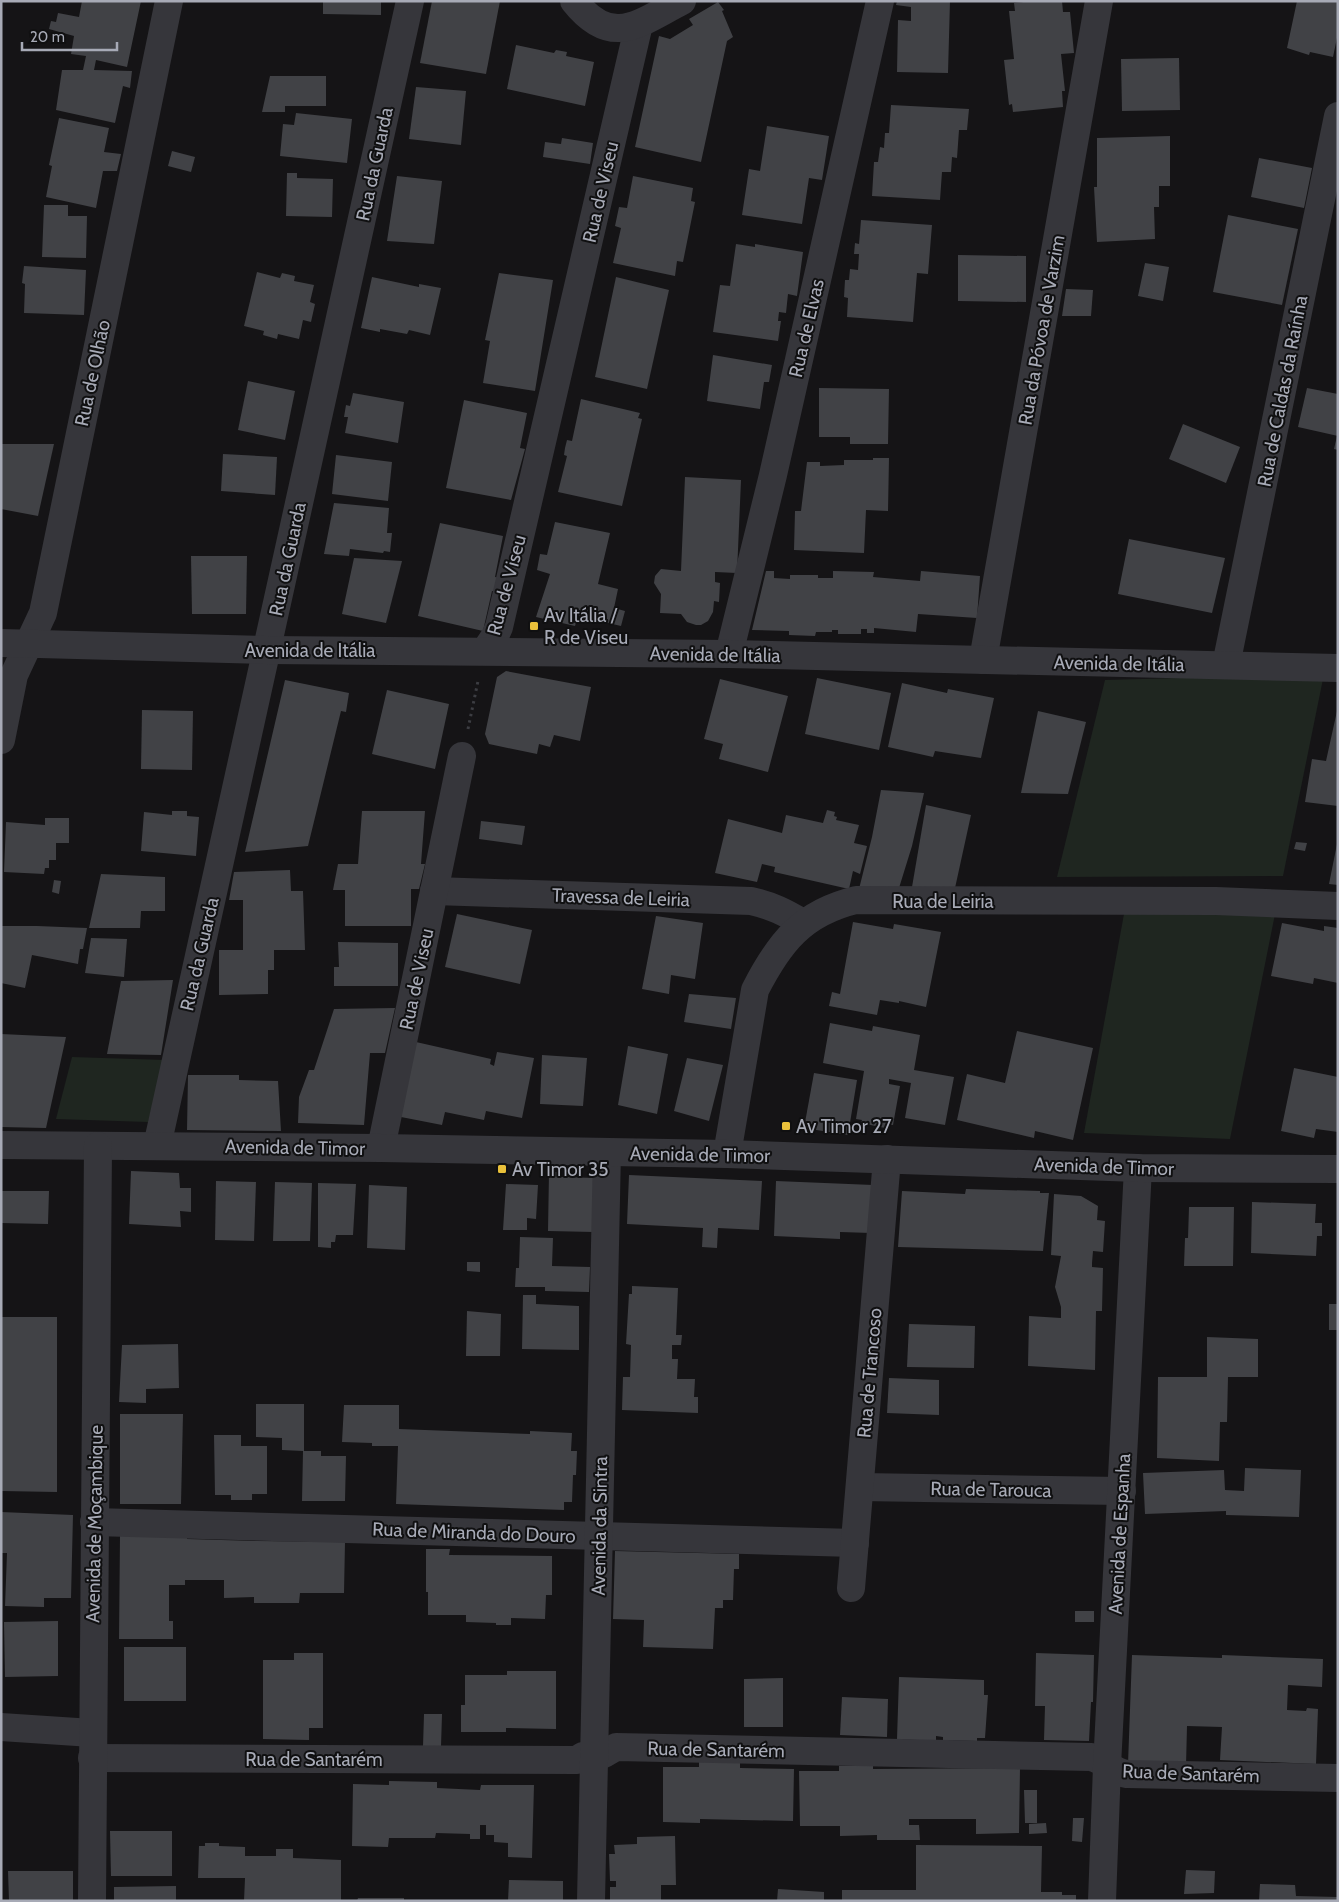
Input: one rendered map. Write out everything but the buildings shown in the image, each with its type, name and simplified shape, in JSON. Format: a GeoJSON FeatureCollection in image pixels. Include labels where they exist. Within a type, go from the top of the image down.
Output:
{"type":"FeatureCollection","features":[{"type":"Feature","properties":{"kind":"street","name":"Rua de Olhão"},"geometry":{"type":"LineString","coordinates":[[1,740],[14,675],[43,613],[169,1]]}},
{"type":"Feature","properties":{"kind":"street","name":"Rua da Guarda"},"geometry":{"type":"LineString","coordinates":[[157,1146],[410,1]]}},
{"type":"Feature","properties":{"kind":"street"},"geometry":{"type":"LineString","coordinates":[[574,1],[584,14],[616,30],[639,24],[682,1]]}},
{"type":"Feature","properties":{"kind":"street","name":"Rua de Elvas"},"geometry":{"type":"LineString","coordinates":[[730,654],[775,465],[880,1]]}},
{"type":"Feature","properties":{"kind":"street","name":"Rua da Póvoa de Varzim"},"geometry":{"type":"LineString","coordinates":[[984,660],[1099,1]]}},
{"type":"Feature","properties":{"kind":"street","name":"Rua de Viseu"},"geometry":{"type":"LineString","coordinates":[[485,651],[495,636],[498,627],[639,24]]}},
{"type":"Feature","properties":{"kind":"street","name":"Rua de Caldas da Raínha"},"geometry":{"type":"LineString","coordinates":[[1226,665],[1328,216],[1338,116]]}},
{"type":"Feature","properties":{"kind":"street","name":"Avenida de Itália"},"geometry":{"type":"LineString","coordinates":[[1,642],[267,650],[730,654],[1338,668]]}},
{"type":"Feature","properties":{"kind":"street","name":"Rua de Viseu"},"geometry":{"type":"LineString","coordinates":[[381,1148],[462,756]]}},
{"type":"Feature","properties":{"kind":"street","name":"Travessa de Leiria"},"geometry":{"type":"LineString","coordinates":[[434,892],[751,902],[780,910],[803,923]]}},
{"type":"Feature","properties":{"kind":"street","name":"Rua de Leiria"},"geometry":{"type":"LineString","coordinates":[[727,1154],[755,990],[778,950],[803,923],[830,908],[856,900],[1206,901],[1338,906]]}},
{"type":"Feature","properties":{"kind":"street","name":"Avenida de Timor"},"geometry":{"type":"LineString","coordinates":[[1,1145],[381,1148],[727,1154],[1138,1168],[1338,1169]]}},
{"type":"Feature","properties":{"kind":"street","name":"Avenida de Moçambique"},"geometry":{"type":"LineString","coordinates":[[92,1901],[98,1146]]}},
{"type":"Feature","properties":{"kind":"street","name":"Avenida da Sintra"},"geometry":{"type":"LineString","coordinates":[[591,1901],[607,1152]]}},
{"type":"Feature","properties":{"kind":"street","name":"Rua de Trancoso"},"geometry":{"type":"LineString","coordinates":[[851,1588],[887,1159]]}},
{"type":"Feature","properties":{"kind":"street","name":"Avenida de Espanha"},"geometry":{"type":"LineString","coordinates":[[1102,1901],[1107,1766],[1138,1168]]}},
{"type":"Feature","properties":{"kind":"street","name":"Rua de Tarouca"},"geometry":{"type":"LineString","coordinates":[[860,1488],[1122,1491]]}},
{"type":"Feature","properties":{"kind":"street","name":"Rua de Miranda do Douro"},"geometry":{"type":"LineString","coordinates":[[94,1522],[855,1543]]}},
{"type":"Feature","properties":{"kind":"street","name":"Rua de Santarém"},"geometry":{"type":"LineString","coordinates":[[1,1727],[92,1745],[577,1760],[584,1756],[604,1754],[616,1747],[1081,1756],[1099,1759],[1114,1770],[1127,1774],[1338,1778]]}},
{"type":"Feature","properties":{"kind":"path","name":"Rua de Viseu"},"geometry":{"type":"LineString","coordinates":[[462,756],[485,651]]}},
{"type":"Feature","properties":{"kind":"shaded area"},"geometry":{"type":"Polygon","coordinates":[[[1324,674],[1283,876],[1057,877],[1105,680],[1324,674]]]}},
{"type":"Feature","properties":{"kind":"shaded area"},"geometry":{"type":"Polygon","coordinates":[[[1124,914],[1275,914],[1230,1139],[1084,1133],[1124,914]]]}},
{"type":"Feature","properties":{"kind":"shaded area"},"geometry":{"type":"Polygon","coordinates":[[[72,1057],[165,1060],[148,1122],[56,1119],[72,1057]]]}},
{"type":"Feature","properties":{"kind":"place","name":"Av Itália / R de Viseu"},"geometry":{"type":"Point","coordinates":[534,626]}},
{"type":"Feature","properties":{"kind":"place","name":"Av Timor 27"},"geometry":{"type":"Point","coordinates":[786,1126]}},
{"type":"Feature","properties":{"kind":"place","name":"Av Timor 35"},"geometry":{"type":"Point","coordinates":[502,1169]}}]}
